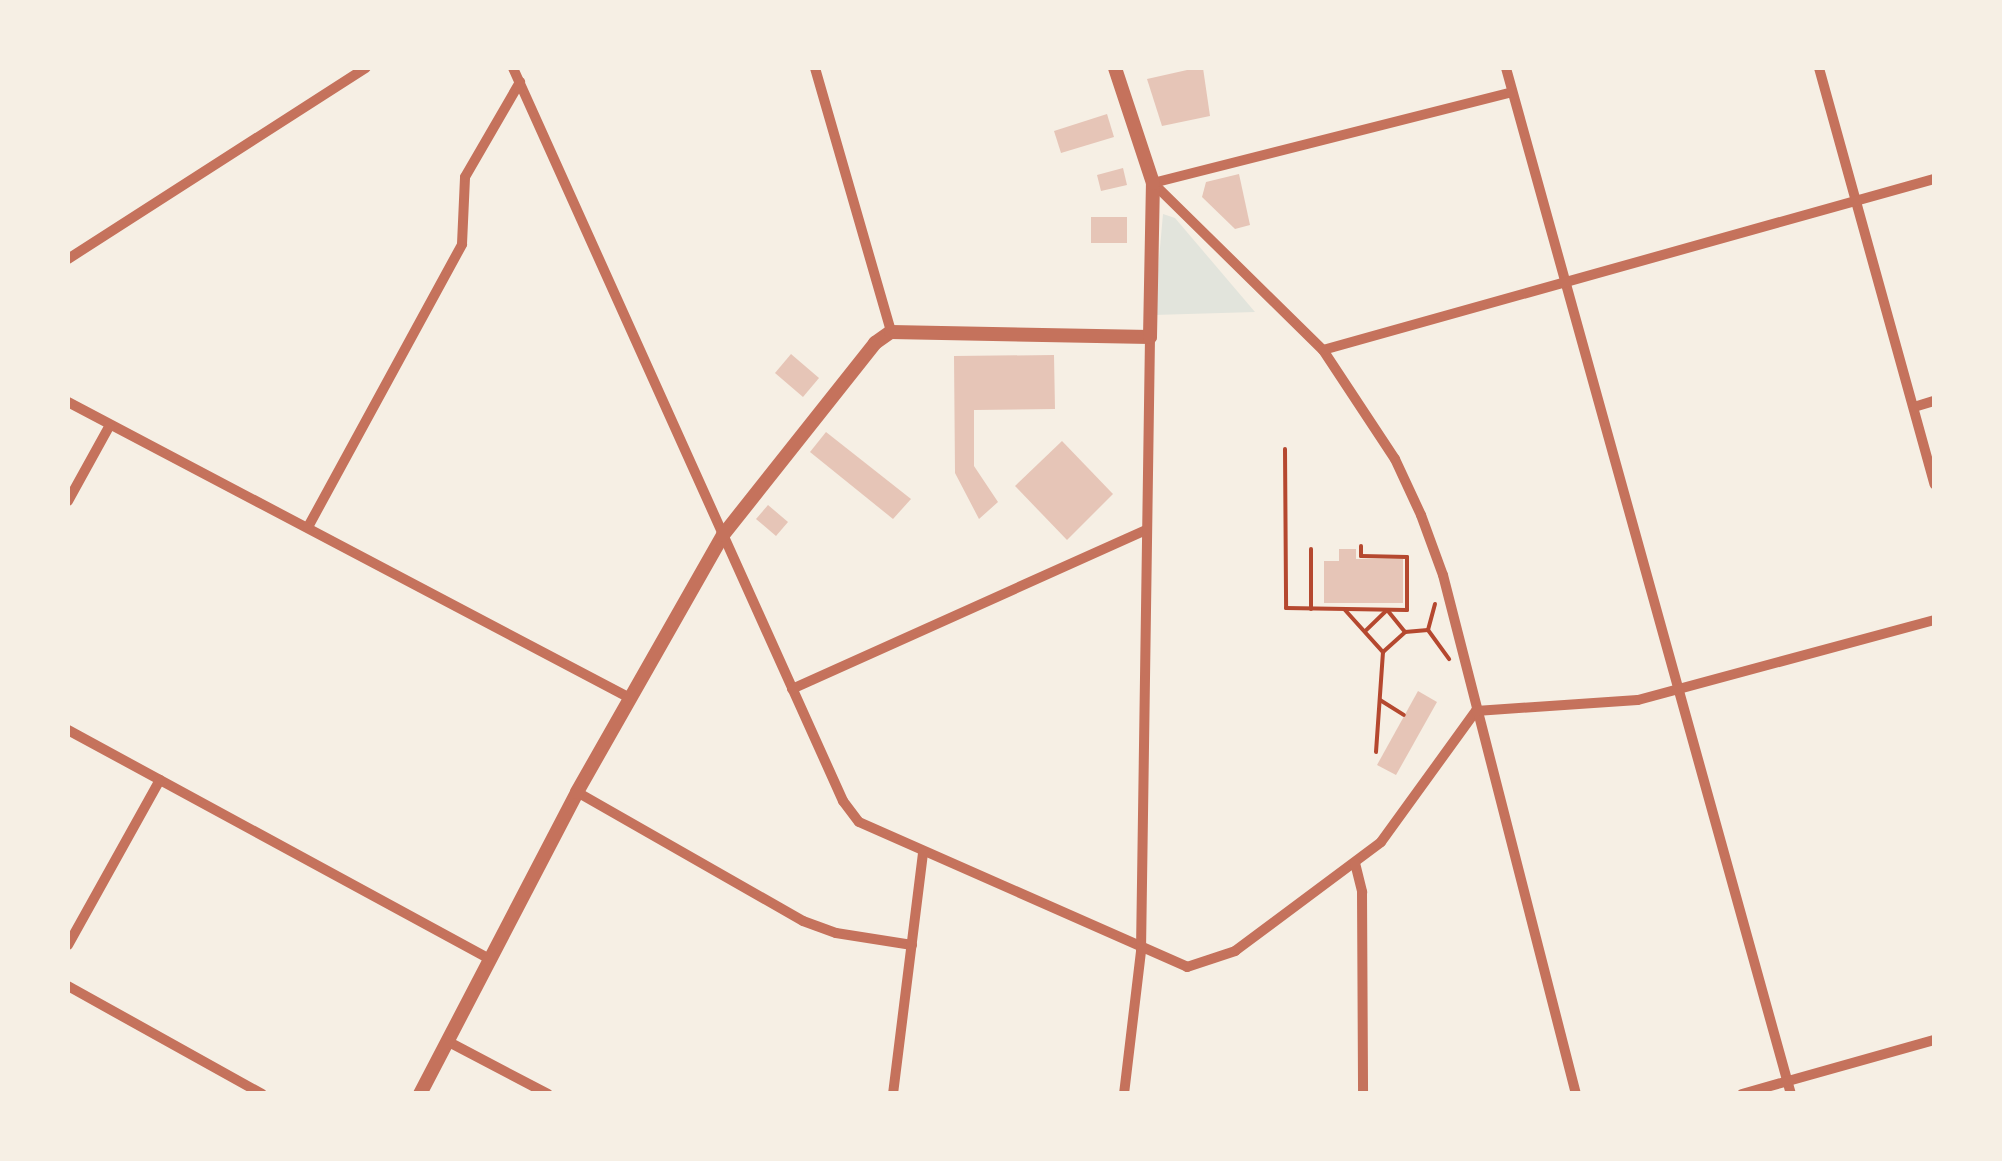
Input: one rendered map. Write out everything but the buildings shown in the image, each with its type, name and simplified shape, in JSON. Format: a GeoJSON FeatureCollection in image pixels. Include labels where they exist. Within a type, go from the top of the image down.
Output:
{"type":"FeatureCollection","features":[{"type":"Feature","properties":{"kind":"street"},"geometry":{"type":"LineString","coordinates":[[68,259],[366,68]]}},
{"type":"Feature","properties":{"kind":"street"},"geometry":{"type":"LineString","coordinates":[[815,68],[892,332]]}},
{"type":"Feature","properties":{"kind":"street"},"geometry":{"type":"LineString","coordinates":[[1115,68],[1152,183],[1141,951],[1124,1094]]}},
{"type":"Feature","properties":{"kind":"street"},"geometry":{"type":"LineString","coordinates":[[1506,68],[1792,1094]]}},
{"type":"Feature","properties":{"kind":"street"},"geometry":{"type":"LineString","coordinates":[[1820,68],[1934,484]]}},
{"type":"Feature","properties":{"kind":"street"},"geometry":{"type":"LineString","coordinates":[[308,527],[462,244],[465,177],[517,72]]}},
{"type":"Feature","properties":{"kind":"street"},"geometry":{"type":"LineString","coordinates":[[517,72],[792,689],[852,814],[923,852],[1141,951],[1187,967],[1235,951],[1355,864],[1402,821],[1476,711]]}},
{"type":"Feature","properties":{"kind":"street"},"geometry":{"type":"LineString","coordinates":[[1152,183],[1512,92]]}},
{"type":"Feature","properties":{"kind":"street"},"geometry":{"type":"LineString","coordinates":[[1324,350],[1934,180]]}},
{"type":"Feature","properties":{"kind":"street"},"geometry":{"type":"LineString","coordinates":[[1152,183],[1324,350],[1395,459],[1443,575],[1576,1094]]}},
{"type":"Feature","properties":{"kind":"street"},"geometry":{"type":"LineString","coordinates":[[420,1094],[577,792],[723,535],[875,343],[892,332],[1150,336]]}},
{"type":"Feature","properties":{"kind":"street"},"geometry":{"type":"LineString","coordinates":[[1914,407],[1934,401]]}},
{"type":"Feature","properties":{"kind":"street"},"geometry":{"type":"LineString","coordinates":[[68,402],[630,698]]}},
{"type":"Feature","properties":{"kind":"street"},"geometry":{"type":"LineString","coordinates":[[68,501],[110,425]]}},
{"type":"Feature","properties":{"kind":"street"},"geometry":{"type":"LineString","coordinates":[[792,689],[1146,530]]}},
{"type":"Feature","properties":{"kind":"street"},"geometry":{"type":"LineString","coordinates":[[1476,711],[1585,706],[1678,690],[1934,620]]}},
{"type":"Feature","properties":{"kind":"street"},"geometry":{"type":"LineString","coordinates":[[68,730],[490,959]]}},
{"type":"Feature","properties":{"kind":"street"},"geometry":{"type":"LineString","coordinates":[[68,945],[160,780]]}},
{"type":"Feature","properties":{"kind":"street"},"geometry":{"type":"LineString","coordinates":[[577,792],[803,921],[836,933],[912,944]]}},
{"type":"Feature","properties":{"kind":"street"},"geometry":{"type":"LineString","coordinates":[[893,1094],[923,852]]}},
{"type":"Feature","properties":{"kind":"street"},"geometry":{"type":"LineString","coordinates":[[1355,864],[1362,892],[1363,1094]]}},
{"type":"Feature","properties":{"kind":"street"},"geometry":{"type":"LineString","coordinates":[[68,986],[262,1094]]}},
{"type":"Feature","properties":{"kind":"street"},"geometry":{"type":"LineString","coordinates":[[1742,1094],[1934,1040]]}},
{"type":"Feature","properties":{"kind":"street"},"geometry":{"type":"LineString","coordinates":[[447,1041],[548,1094]]}},
{"type":"Feature","properties":{"kind":"path"},"geometry":{"type":"LineString","coordinates":[[1285,449],[1286,608],[1407,610],[1407,557],[1361,556],[1361,546]]}},
{"type":"Feature","properties":{"kind":"path"},"geometry":{"type":"LineString","coordinates":[[1311,608],[1311,552],[1321,555]]}},
{"type":"Feature","properties":{"kind":"path"},"geometry":{"type":"LineString","coordinates":[[1376,752],[1383,652],[1405,632],[1428,630],[1443,575]]}},
{"type":"Feature","properties":{"kind":"path"},"geometry":{"type":"LineString","coordinates":[[1311,581],[1321,581]]}},
{"type":"Feature","properties":{"kind":"path"},"geometry":{"type":"LineString","coordinates":[[1344,609],[1383,652]]}},
{"type":"Feature","properties":{"kind":"path"},"geometry":{"type":"LineString","coordinates":[[1387,610],[1405,632]]}},
{"type":"Feature","properties":{"kind":"path"},"geometry":{"type":"LineString","coordinates":[[1365,631],[1387,610]]}},
{"type":"Feature","properties":{"kind":"path"},"geometry":{"type":"LineString","coordinates":[[1380,700],[1404,715]]}},
{"type":"Feature","properties":{"kind":"shaded area"},"geometry":{"type":"Polygon","coordinates":[[[1163,214],[1175,218],[1255,312],[1154,315],[1163,214]]]}}]}
